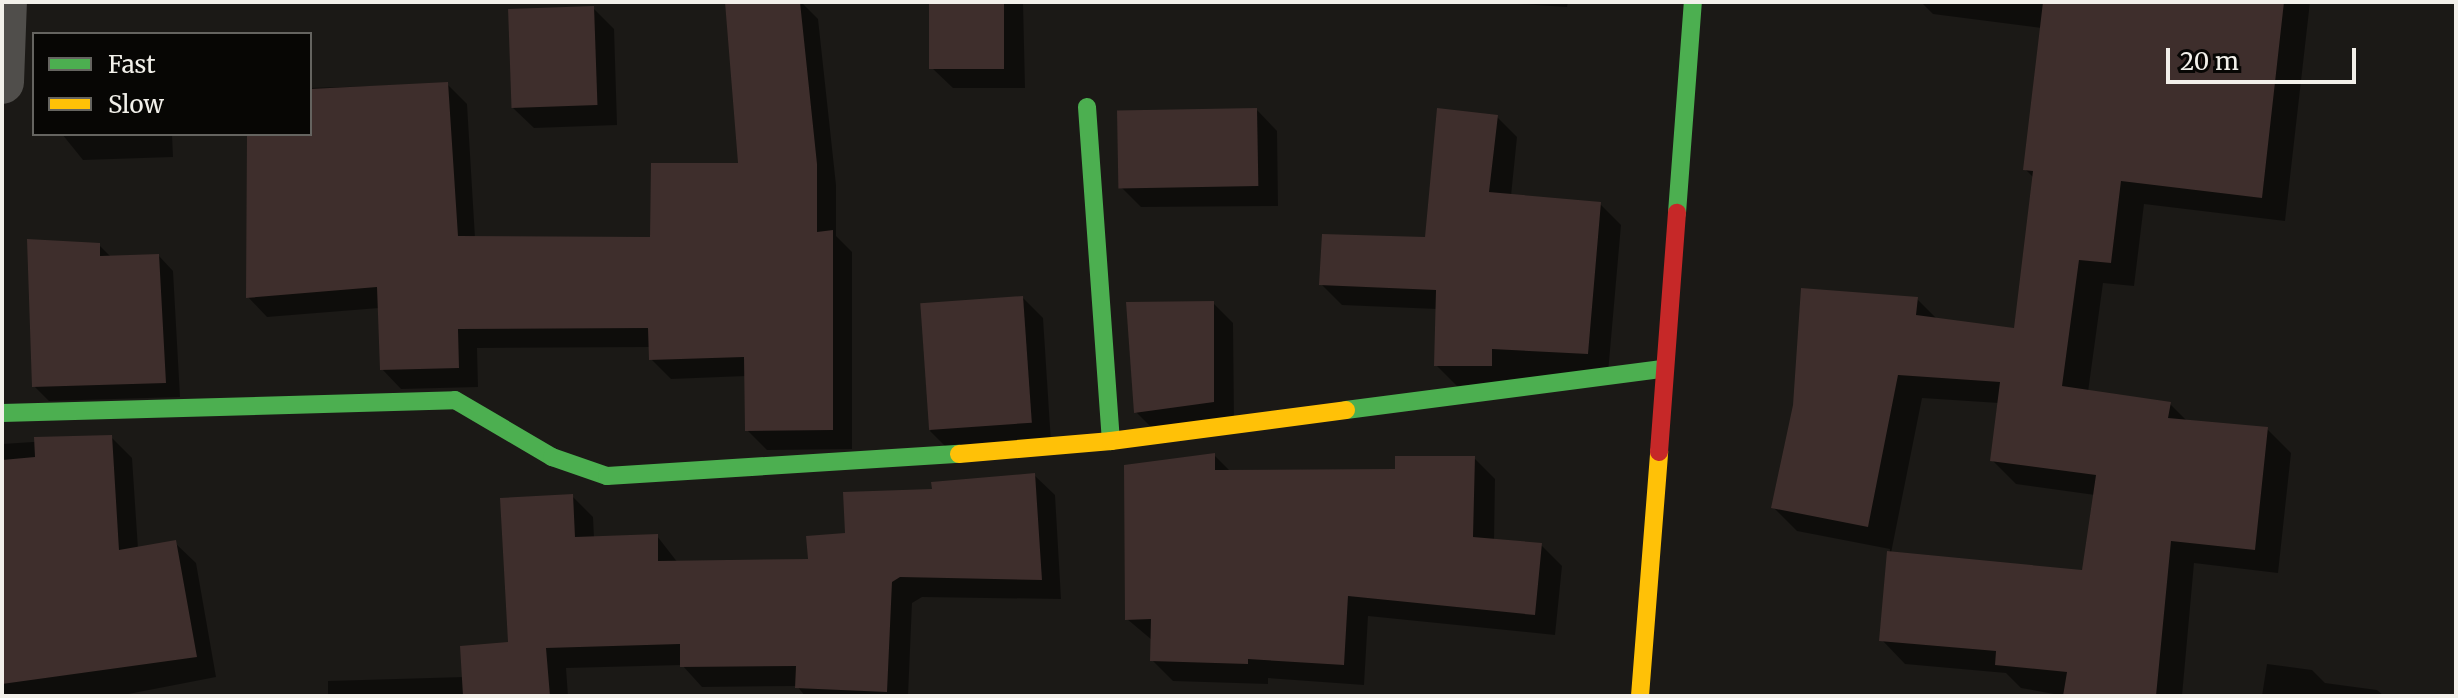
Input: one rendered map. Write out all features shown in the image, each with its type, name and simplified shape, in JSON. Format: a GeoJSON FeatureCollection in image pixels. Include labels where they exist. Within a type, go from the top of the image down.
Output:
{"type":"FeatureCollection","features":[{"type":"Feature","properties":{"kind":"street"},"geometry":{"type":"LineString","coordinates":[[2,82],[5,2]]}},
{"type":"Feature","properties":{"kind":"street"},"geometry":{"type":"LineString","coordinates":[[1640,696],[1662,369],[1693,2]]}},
{"type":"Feature","properties":{"kind":"street"},"geometry":{"type":"LineString","coordinates":[[1087,107],[1111,441]]}},
{"type":"Feature","properties":{"kind":"street"},"geometry":{"type":"LineString","coordinates":[[2,413],[455,400],[493,418],[552,457],[607,476],[798,468],[1111,441],[1662,369]]}},
{"type":"Feature","properties":{"kind":"building"},"geometry":{"type":"Polygon","coordinates":[[[725,2],[800,2],[817,164],[817,232],[833,230],[833,430],[745,431],[744,357],[649,360],[648,328],[458,329],[459,368],[380,370],[377,287],[246,298],[247,136],[312,136],[312,89],[448,82],[458,236],[650,237],[651,163],[738,163],[725,2]]]}},
{"type":"Feature","properties":{"kind":"building"},"geometry":{"type":"Polygon","coordinates":[[[929,2],[1004,2],[1004,69],[929,69],[929,2]]]}},
{"type":"Feature","properties":{"kind":"building"},"geometry":{"type":"Polygon","coordinates":[[[2043,2],[2284,2],[2262,198],[2121,181],[2111,263],[2079,260],[2062,386],[2171,402],[2168,418],[2268,427],[2255,550],[2171,541],[2156,696],[2063,696],[2067,672],[1995,665],[1996,651],[1879,641],[1887,551],[2082,570],[2096,475],[1990,461],[2000,382],[1898,375],[1868,527],[1771,508],[1793,405],[1801,288],[1918,297],[1916,315],[2014,328],[2033,171],[2023,170],[2043,2]]]}},
{"type":"Feature","properties":{"kind":"building"},"geometry":{"type":"Polygon","coordinates":[[[594,6],[597,105],[512,108],[508,9],[594,6]]]}},
{"type":"Feature","properties":{"kind":"building"},"geometry":{"type":"Polygon","coordinates":[[[1257,108],[1258,186],[1118,188],[1117,110],[1257,108]]]}},
{"type":"Feature","properties":{"kind":"building"},"geometry":{"type":"Polygon","coordinates":[[[1437,108],[1498,115],[1489,192],[1601,202],[1588,354],[1492,349],[1492,366],[1434,366],[1436,290],[1319,285],[1322,234],[1425,237],[1437,108]]]}},
{"type":"Feature","properties":{"kind":"building"},"geometry":{"type":"Polygon","coordinates":[[[27,239],[100,243],[100,256],[159,254],[166,383],[32,387],[27,239]]]}},
{"type":"Feature","properties":{"kind":"building"},"geometry":{"type":"Polygon","coordinates":[[[1023,296],[1032,423],[929,430],[920,303],[1023,296]]]}},
{"type":"Feature","properties":{"kind":"building"},"geometry":{"type":"Polygon","coordinates":[[[1214,301],[1214,402],[1134,413],[1126,302],[1214,301]]]}},
{"type":"Feature","properties":{"kind":"building"},"geometry":{"type":"Polygon","coordinates":[[[112,435],[119,550],[176,540],[197,657],[2,684],[2,460],[35,457],[34,437],[112,435]]]}},
{"type":"Feature","properties":{"kind":"building"},"geometry":{"type":"Polygon","coordinates":[[[1215,453],[1215,470],[1395,469],[1395,456],[1475,456],[1473,537],[1542,543],[1535,615],[1348,596],[1344,665],[1248,659],[1248,664],[1150,661],[1151,619],[1125,620],[1124,465],[1215,453]]]}},
{"type":"Feature","properties":{"kind":"building"},"geometry":{"type":"Polygon","coordinates":[[[1035,473],[1042,580],[900,577],[892,582],[887,692],[795,688],[796,666],[680,667],[680,644],[546,648],[550,696],[463,696],[460,646],[508,642],[500,498],[573,494],[575,537],[658,534],[658,561],[808,559],[806,536],[845,533],[843,492],[932,489],[931,482],[1035,473]]]}},
{"type":"Feature","properties":{"kind":"traffic: fast"},"geometry":{"type":"LineString","coordinates":[[1677,213],[1693,2]]}},
{"type":"Feature","properties":{"kind":"traffic: fast"},"geometry":{"type":"LineString","coordinates":[[1087,107],[1111,441]]}},
{"type":"Feature","properties":{"kind":"traffic: fast"},"geometry":{"type":"LineString","coordinates":[[1346,410],[1662,369]]}},
{"type":"Feature","properties":{"kind":"traffic: fast"},"geometry":{"type":"LineString","coordinates":[[2,413],[455,400],[552,457],[607,476],[959,454]]}},
{"type":"Feature","properties":{"kind":"traffic: slow"},"geometry":{"type":"LineString","coordinates":[[959,454],[1111,441],[1346,410]]}},
{"type":"Feature","properties":{"kind":"traffic: slow"},"geometry":{"type":"LineString","coordinates":[[1640,696],[1659,452]]}},
{"type":"Feature","properties":{"kind":"traffic: jam"},"geometry":{"type":"LineString","coordinates":[[1659,452],[1677,213]]}}]}
